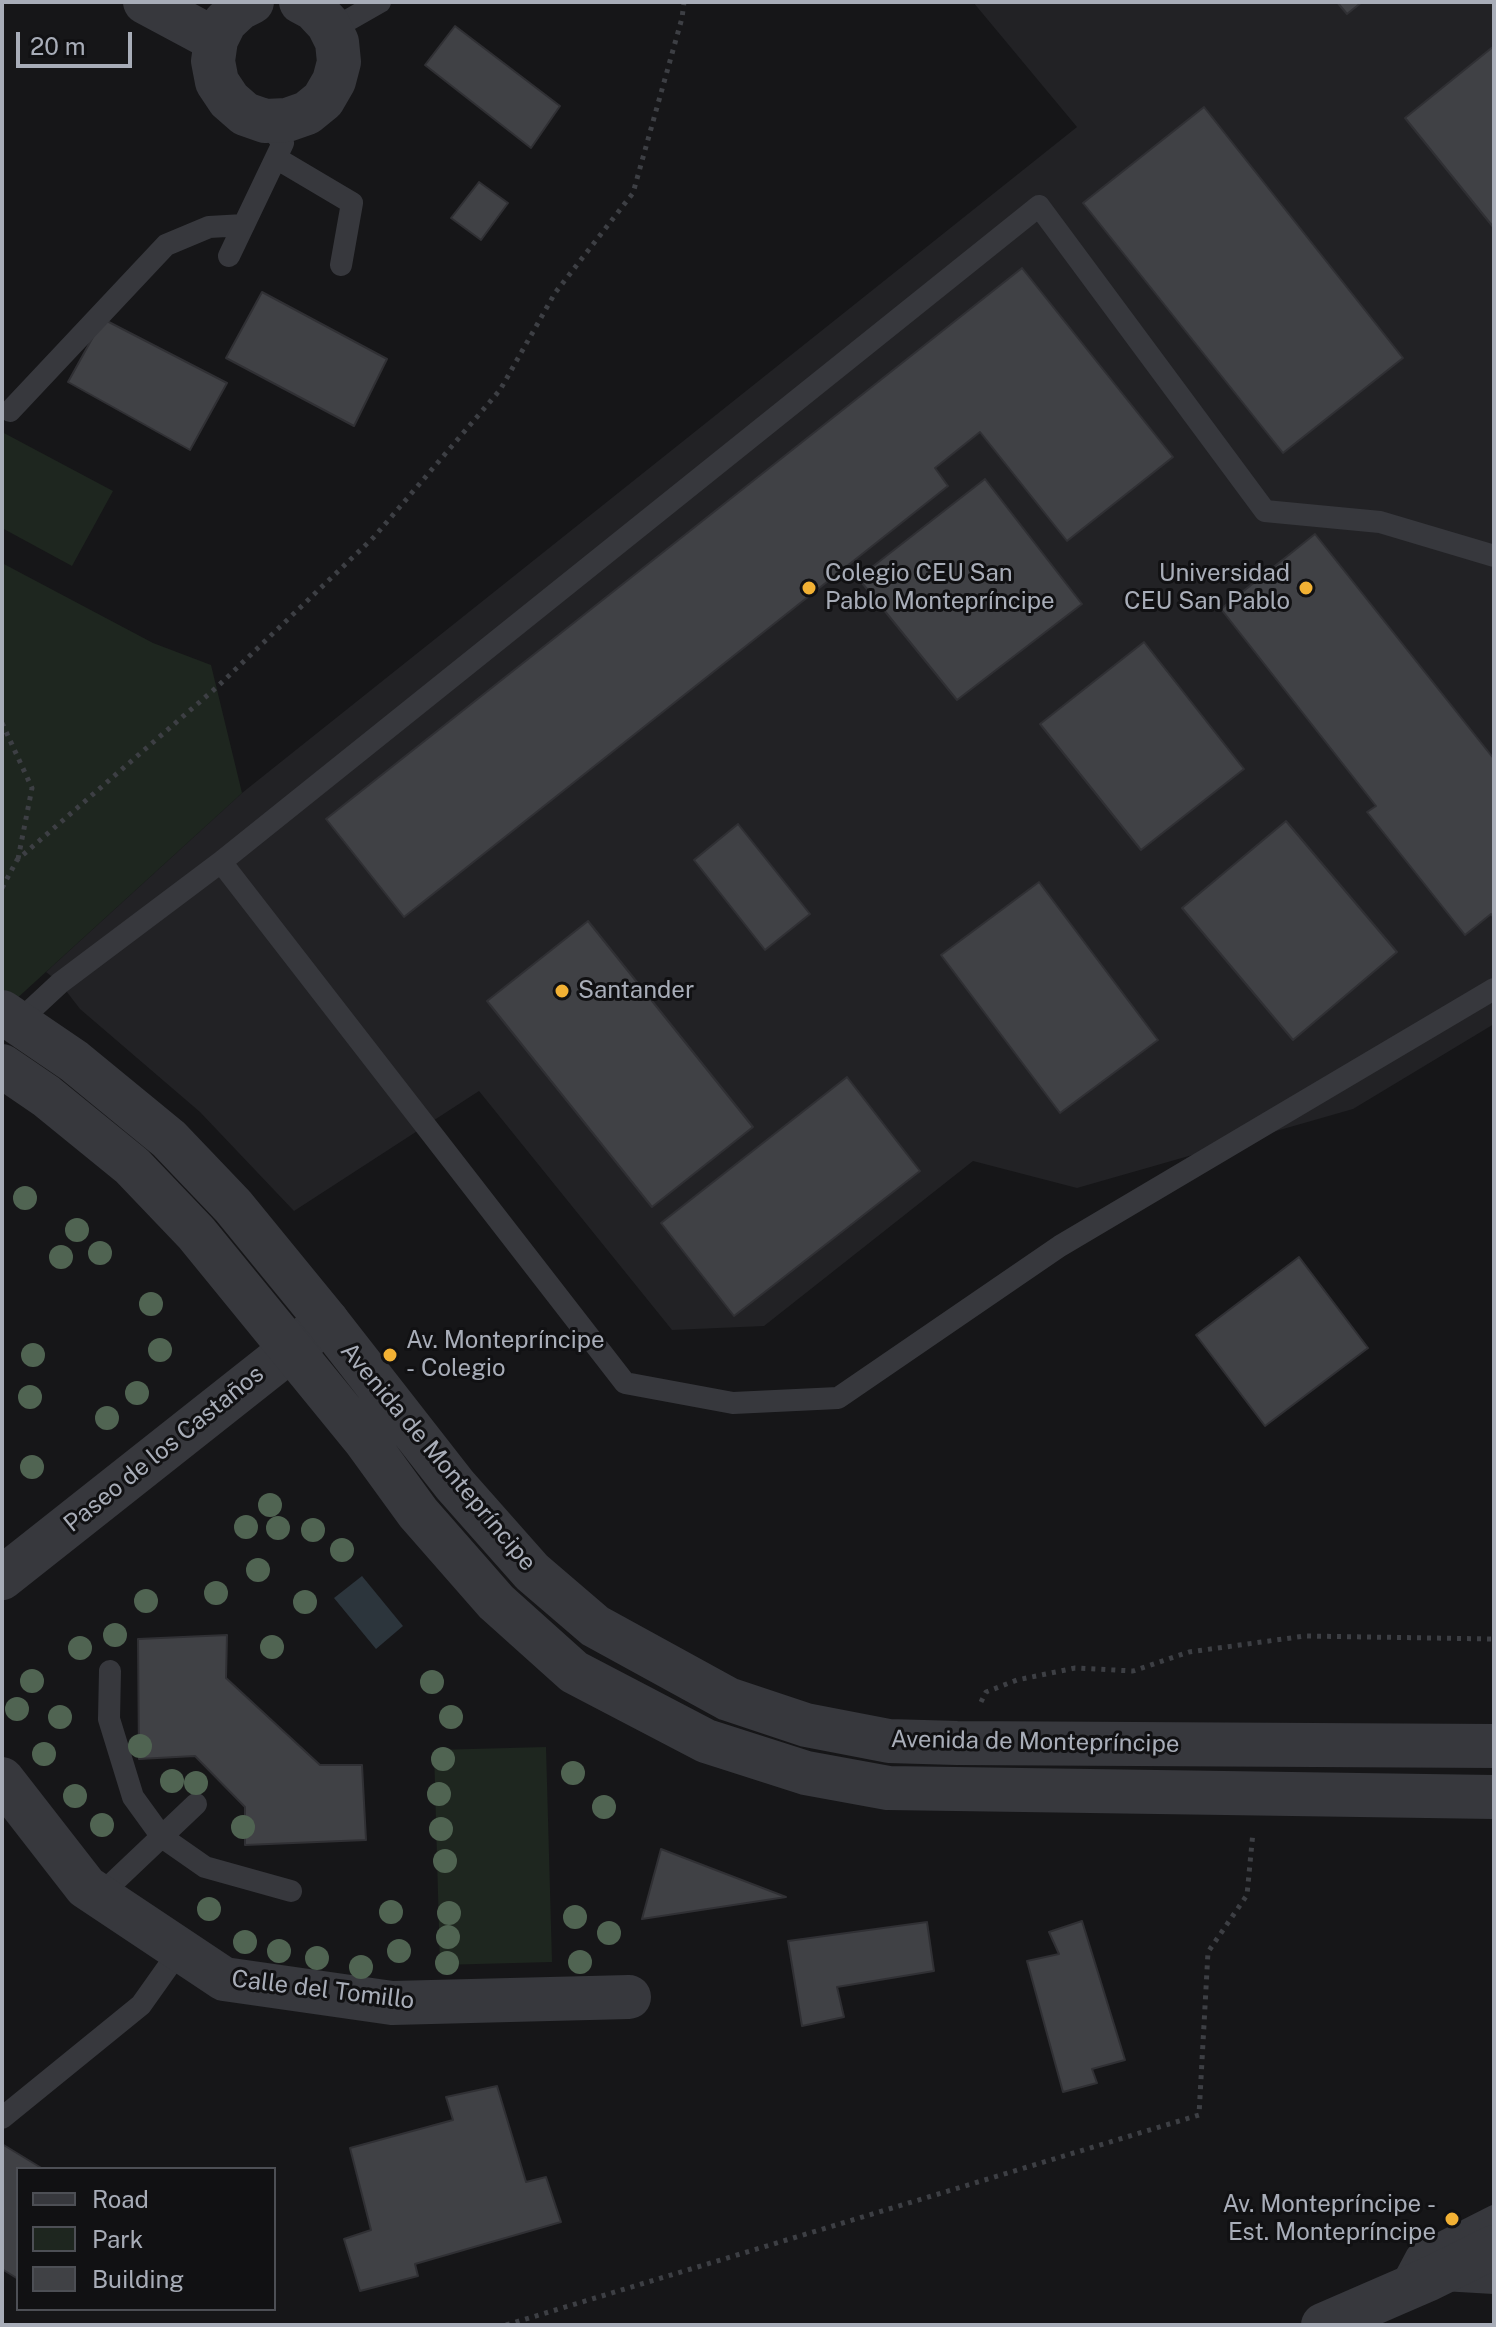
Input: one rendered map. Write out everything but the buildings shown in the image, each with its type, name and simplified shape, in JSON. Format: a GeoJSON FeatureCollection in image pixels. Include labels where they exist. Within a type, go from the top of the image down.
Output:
{"type":"FeatureCollection","features":[{"type":"Feature","properties":{"kind":"street"},"geometry":{"type":"LineString","coordinates":[[145,2],[216,40]]}},
{"type":"Feature","properties":{"kind":"street"},"geometry":{"type":"LineString","coordinates":[[252,2],[225,22],[216,40],[213,61],[217,82],[229,100],[270,139],[287,120],[307,113],[323,100],[334,81],[339,62],[337,42],[316,16]]}},
{"type":"Feature","properties":{"kind":"street","name":"Avenida de Montepríncipe"},"geometry":{"type":"LineString","coordinates":[[10,1017],[74,1061],[169,1139],[233,1206],[455,1485],[532,1572],[595,1626],[728,1699],[806,1725],[889,1741],[1494,1746]]}},
{"type":"Feature","properties":{"kind":"street","name":"Avenida de Montepríncipe"},"geometry":{"type":"LineString","coordinates":[[2,1066],[46,1096],[132,1166],[196,1233],[365,1440],[418,1513],[496,1602],[574,1672],[706,1741],[806,1773],[888,1788],[1494,1797]]}},
{"type":"Feature","properties":{"kind":"street","name":"Paseo de los Castaños"},"geometry":{"type":"LineString","coordinates":[[2,1578],[327,1321]]}},
{"type":"Feature","properties":{"kind":"street","name":"Calle del Tomillo"},"geometry":{"type":"LineString","coordinates":[[2,1779],[86,1887],[224,1979],[392,2003],[629,1997]]}},
{"type":"Feature","properties":{"kind":"street"},"geometry":{"type":"LineString","coordinates":[[1323,2325],[1494,2247]]}},
{"type":"Feature","properties":{"kind":"lane"},"geometry":{"type":"LineString","coordinates":[[316,16],[380,2]]}},
{"type":"Feature","properties":{"kind":"lane"},"geometry":{"type":"LineString","coordinates":[[229,256],[244,225],[270,139],[352,203],[341,265]]}},
{"type":"Feature","properties":{"kind":"lane"},"geometry":{"type":"LineString","coordinates":[[10,1017],[221,862],[1039,206],[1265,511],[1380,522],[1494,556]]}},
{"type":"Feature","properties":{"kind":"lane"},"geometry":{"type":"LineString","coordinates":[[10,411],[166,245],[209,227],[244,225]]}},
{"type":"Feature","properties":{"kind":"lane"},"geometry":{"type":"LineString","coordinates":[[221,862],[625,1383],[733,1403],[838,1398],[1060,1246],[1494,989]]}},
{"type":"Feature","properties":{"kind":"lane"},"geometry":{"type":"LineString","coordinates":[[110,1671],[109,1719],[133,1797],[162,1837],[205,1867],[291,1891]]}},
{"type":"Feature","properties":{"kind":"lane"},"geometry":{"type":"LineString","coordinates":[[99,1896],[196,1804]]}},
{"type":"Feature","properties":{"kind":"lane"},"geometry":{"type":"LineString","coordinates":[[2,2118],[141,2005],[180,1950]]}},
{"type":"Feature","properties":{"kind":"lane"},"geometry":{"type":"LineString","coordinates":[[1494,2216],[1417,2255],[1413,2286],[1494,2283]]}},
{"type":"Feature","properties":{"kind":"path"},"geometry":{"type":"LineString","coordinates":[[17,860],[217,687],[374,537],[500,390],[555,293],[633,193],[684,2]]}},
{"type":"Feature","properties":{"kind":"path"},"geometry":{"type":"LineString","coordinates":[[2,723],[32,788],[17,860],[2,888]]}},
{"type":"Feature","properties":{"kind":"path"},"geometry":{"type":"LineString","coordinates":[[957,1743],[986,1692],[1017,1680],[1075,1668],[1133,1671],[1189,1652],[1305,1636],[1494,1639]]}},
{"type":"Feature","properties":{"kind":"path"},"geometry":{"type":"LineString","coordinates":[[506,2325],[1199,2115],[1208,1952],[1247,1895],[1259,1792]]}},
{"type":"Feature","properties":{"kind":"shaded area"},"geometry":{"type":"Polygon","coordinates":[[[973,2],[1494,2],[1494,1024],[1353,1109],[1077,1188],[973,1161],[764,1326],[672,1330],[479,1091],[294,1211],[200,1112],[80,1009],[60,983],[46,972],[242,793],[1077,127],[973,2]]]}},
{"type":"Feature","properties":{"kind":"shaded area"},"geometry":{"type":"Polygon","coordinates":[[[362,1576],[403,1626],[376,1649],[334,1598],[362,1576]]]}},
{"type":"Feature","properties":{"kind":"green space"},"geometry":{"type":"Polygon","coordinates":[[[2,432],[113,491],[72,566],[2,528],[2,432]]]}},
{"type":"Feature","properties":{"kind":"green space"},"geometry":{"type":"Polygon","coordinates":[[[2,563],[153,643],[211,665],[242,793],[2,1012],[2,563]]]}},
{"type":"Feature","properties":{"kind":"green space"},"geometry":{"type":"Polygon","coordinates":[[[546,1747],[552,1962],[440,1965],[434,1750],[546,1747]]]}},
{"type":"Feature","properties":{"kind":"place","name":"Colegio CEU San Pablo Montepríncipe"},"geometry":{"type":"Point","coordinates":[809,588]}},
{"type":"Feature","properties":{"kind":"place","name":"Universidad CEU San Pablo"},"geometry":{"type":"Point","coordinates":[1306,588]}},
{"type":"Feature","properties":{"kind":"place","name":"Santander"},"geometry":{"type":"Point","coordinates":[562,991]}},
{"type":"Feature","properties":{"kind":"place","name":"Av. Montepríncipe - Colegio"},"geometry":{"type":"Point","coordinates":[390,1355]}},
{"type":"Feature","properties":{"kind":"place","name":"Av. Montepríncipe - Est. Montepríncipe"},"geometry":{"type":"Point","coordinates":[1452,2219]}}]}
